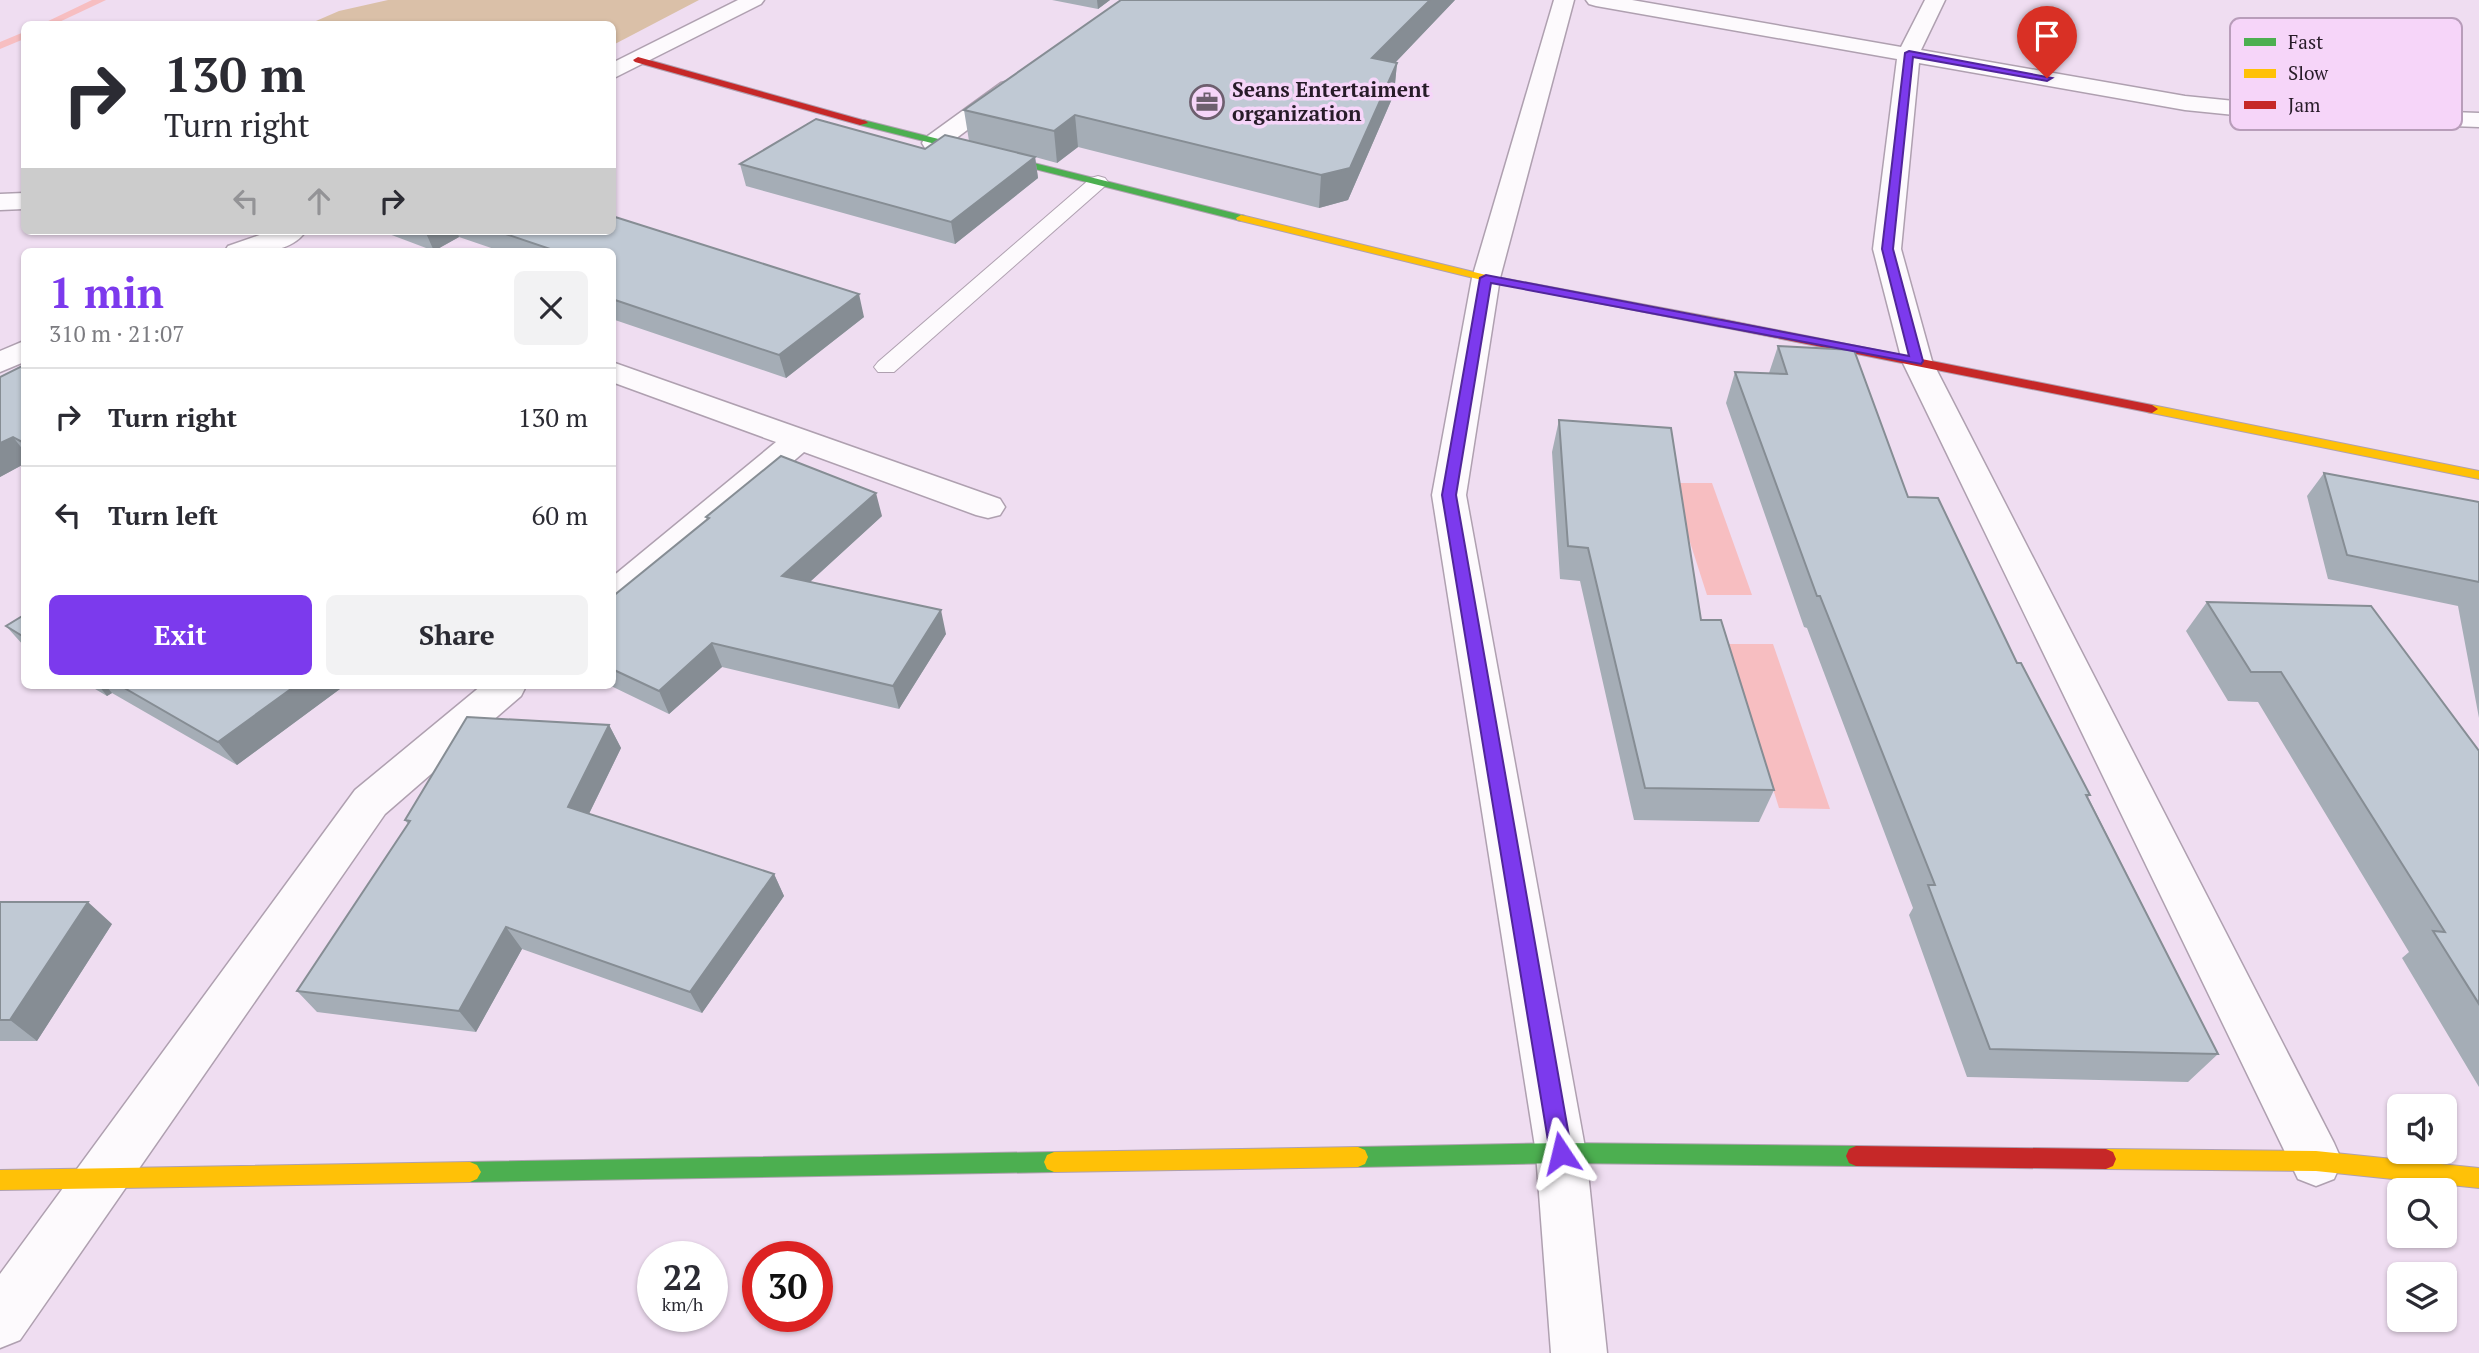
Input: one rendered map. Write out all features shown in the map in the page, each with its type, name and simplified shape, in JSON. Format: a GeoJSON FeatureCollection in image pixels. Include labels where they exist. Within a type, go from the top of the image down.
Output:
{"type":"FeatureCollection","features":[{"type":"Feature","properties":{"kind":"street"},"geometry":{"type":"LineString","coordinates":[[616,70],[754,0]]}},
{"type":"Feature","properties":{"kind":"street"},"geometry":{"type":"LineString","coordinates":[[1564,0],[1486,278],[1449,495],[1561,1153],[1579,1353]]}},
{"type":"Feature","properties":{"kind":"street"},"geometry":{"type":"LineString","coordinates":[[1596,0],[2185,103],[2230,108]]}},
{"type":"Feature","properties":{"kind":"street"},"geometry":{"type":"LineString","coordinates":[[1935,0],[1909,53],[1887,249],[1917,361],[2316,1161]]}},
{"type":"Feature","properties":{"kind":"street"},"geometry":{"type":"LineString","coordinates":[[638,60],[934,142],[1486,278],[1917,361],[2479,475]]}},
{"type":"Feature","properties":{"kind":"street"},"geometry":{"type":"LineString","coordinates":[[934,142],[1031,71]]}},
{"type":"Feature","properties":{"kind":"street"},"geometry":{"type":"LineString","coordinates":[[0,202],[21,201]]}},
{"type":"Feature","properties":{"kind":"street"},"geometry":{"type":"LineString","coordinates":[[264,248],[286,235]]}},
{"type":"Feature","properties":{"kind":"street"},"geometry":{"type":"LineString","coordinates":[[0,363],[21,352]]}},
{"type":"Feature","properties":{"kind":"street"},"geometry":{"type":"LineString","coordinates":[[616,372],[988,508]]}},
{"type":"Feature","properties":{"kind":"street"},"geometry":{"type":"LineString","coordinates":[[616,594],[799,439]]}},
{"type":"Feature","properties":{"kind":"street"},"geometry":{"type":"LineString","coordinates":[[0,1320],[370,802],[503,689]]}},
{"type":"Feature","properties":{"kind":"street"},"geometry":{"type":"LineString","coordinates":[[0,1180],[1561,1153],[2316,1161],[2479,1178]]}},
{"type":"Feature","properties":{"kind":"lane"},"geometry":{"type":"LineString","coordinates":[[886,368],[1098,182]]}},
{"type":"Feature","properties":{"kind":"shaded area"},"geometry":{"type":"Polygon","coordinates":[[[388,0],[699,0],[616,43],[616,21],[316,21],[339,11],[388,0]]]}},
{"type":"Feature","properties":{"kind":"shaded area"},"geometry":{"type":"Polygon","coordinates":[[[1671,483],[1712,483],[1752,595],[1707,595],[1671,483]]]}},
{"type":"Feature","properties":{"kind":"shaded area"},"geometry":{"type":"Polygon","coordinates":[[[1728,644],[1773,644],[1830,809],[1779,808],[1728,644]]]}},
{"type":"Feature","properties":{"kind":"building","name":"Seans Entertaiment organization"},"geometry":{"type":"Polygon","coordinates":[[[1121,0],[1430,0],[1372,58],[1397,63],[1350,168],[1321,175],[1075,115],[1054,131],[964,110],[1121,0]]]}},
{"type":"Feature","properties":{"kind":"building"},"geometry":{"type":"Polygon","coordinates":[[[816,119],[925,149],[945,135],[1035,157],[951,222],[740,164],[816,119]]]}},
{"type":"Feature","properties":{"kind":"building"},"geometry":{"type":"Polygon","coordinates":[[[616,217],[859,294],[779,355],[616,300],[616,248],[547,248],[509,235],[616,235],[616,217]]]}},
{"type":"Feature","properties":{"kind":"building"},"geometry":{"type":"Polygon","coordinates":[[[1778,346],[1854,350],[1908,497],[1938,498],[2017,663],[2021,663],[2090,795],[2086,795],[2218,1054],[1990,1049],[1928,885],[1935,885],[1820,596],[1817,596],[1735,372],[1787,374],[1778,346]]]}},
{"type":"Feature","properties":{"kind":"building"},"geometry":{"type":"Polygon","coordinates":[[[21,366],[21,441],[13,437],[0,443],[0,377],[21,366]]]}},
{"type":"Feature","properties":{"kind":"building"},"geometry":{"type":"Polygon","coordinates":[[[1559,420],[1671,428],[1701,620],[1721,620],[1774,790],[1645,788],[1588,548],[1568,546],[1559,420]]]}},
{"type":"Feature","properties":{"kind":"building"},"geometry":{"type":"Polygon","coordinates":[[[781,456],[876,493],[782,576],[941,610],[893,686],[712,643],[659,691],[616,671],[616,594],[709,518],[706,517],[781,456]]]}},
{"type":"Feature","properties":{"kind":"building"},"geometry":{"type":"Polygon","coordinates":[[[2324,473],[2479,502],[2479,582],[2347,555],[2324,473]]]}},
{"type":"Feature","properties":{"kind":"building"},"geometry":{"type":"Polygon","coordinates":[[[2207,602],[2371,606],[2479,751],[2479,1004],[2433,931],[2445,932],[2281,672],[2251,672],[2207,602]]]}},
{"type":"Feature","properties":{"kind":"building"},"geometry":{"type":"Polygon","coordinates":[[[21,617],[21,635],[6,626],[21,617]]]}},
{"type":"Feature","properties":{"kind":"building"},"geometry":{"type":"Polygon","coordinates":[[[126,689],[291,689],[218,742],[126,689]]]}},
{"type":"Feature","properties":{"kind":"building"},"geometry":{"type":"Polygon","coordinates":[[[467,717],[609,725],[568,807],[774,874],[690,992],[506,927],[459,1011],[297,991],[410,821],[405,820],[467,717]]]}},
{"type":"Feature","properties":{"kind":"building"},"geometry":{"type":"Polygon","coordinates":[[[0,902],[88,902],[10,1020],[0,1020],[0,902]]]}},
{"type":"Feature","properties":{"kind":"waterway"},"geometry":{"type":"LineString","coordinates":[[54,21],[101,0]]}},
{"type":"Feature","properties":{"kind":"waterway"},"geometry":{"type":"LineString","coordinates":[[0,46],[21,36]]}},
{"type":"Feature","properties":{"kind":"traffic: fast"},"geometry":{"type":"LineString","coordinates":[[863,123],[1241,218]]}},
{"type":"Feature","properties":{"kind":"traffic: fast"},"geometry":{"type":"LineString","coordinates":[[1358,1157],[1561,1153],[1856,1156]]}},
{"type":"Feature","properties":{"kind":"traffic: fast"},"geometry":{"type":"LineString","coordinates":[[470,1172],[1054,1162]]}},
{"type":"Feature","properties":{"kind":"traffic: slow"},"geometry":{"type":"LineString","coordinates":[[1241,218],[1486,278],[1721,323]]}},
{"type":"Feature","properties":{"kind":"traffic: slow"},"geometry":{"type":"LineString","coordinates":[[2152,409],[2479,475]]}},
{"type":"Feature","properties":{"kind":"traffic: slow"},"geometry":{"type":"LineString","coordinates":[[1054,1162],[1358,1157]]}},
{"type":"Feature","properties":{"kind":"traffic: slow"},"geometry":{"type":"LineString","coordinates":[[2106,1159],[2316,1161],[2479,1178]]}},
{"type":"Feature","properties":{"kind":"traffic: slow"},"geometry":{"type":"LineString","coordinates":[[0,1180],[470,1172]]}},
{"type":"Feature","properties":{"kind":"traffic: jam"},"geometry":{"type":"LineString","coordinates":[[638,60],[863,123]]}},
{"type":"Feature","properties":{"kind":"traffic: jam"},"geometry":{"type":"LineString","coordinates":[[1721,323],[2152,409]]}},
{"type":"Feature","properties":{"kind":"traffic: jam"},"geometry":{"type":"LineString","coordinates":[[1856,1156],[2106,1159]]}},
{"type":"Feature","properties":{"kind":"place","name":"Seans Entertaiment organization"},"geometry":{"type":"Point","coordinates":[1207,102]}},
{"type":"Feature","properties":{"kind":"route"},"geometry":{"type":"LineString","coordinates":[[1561,1153],[1449,495],[1486,278],[1917,361],[1887,249],[1909,53],[2047,78]]}}]}
